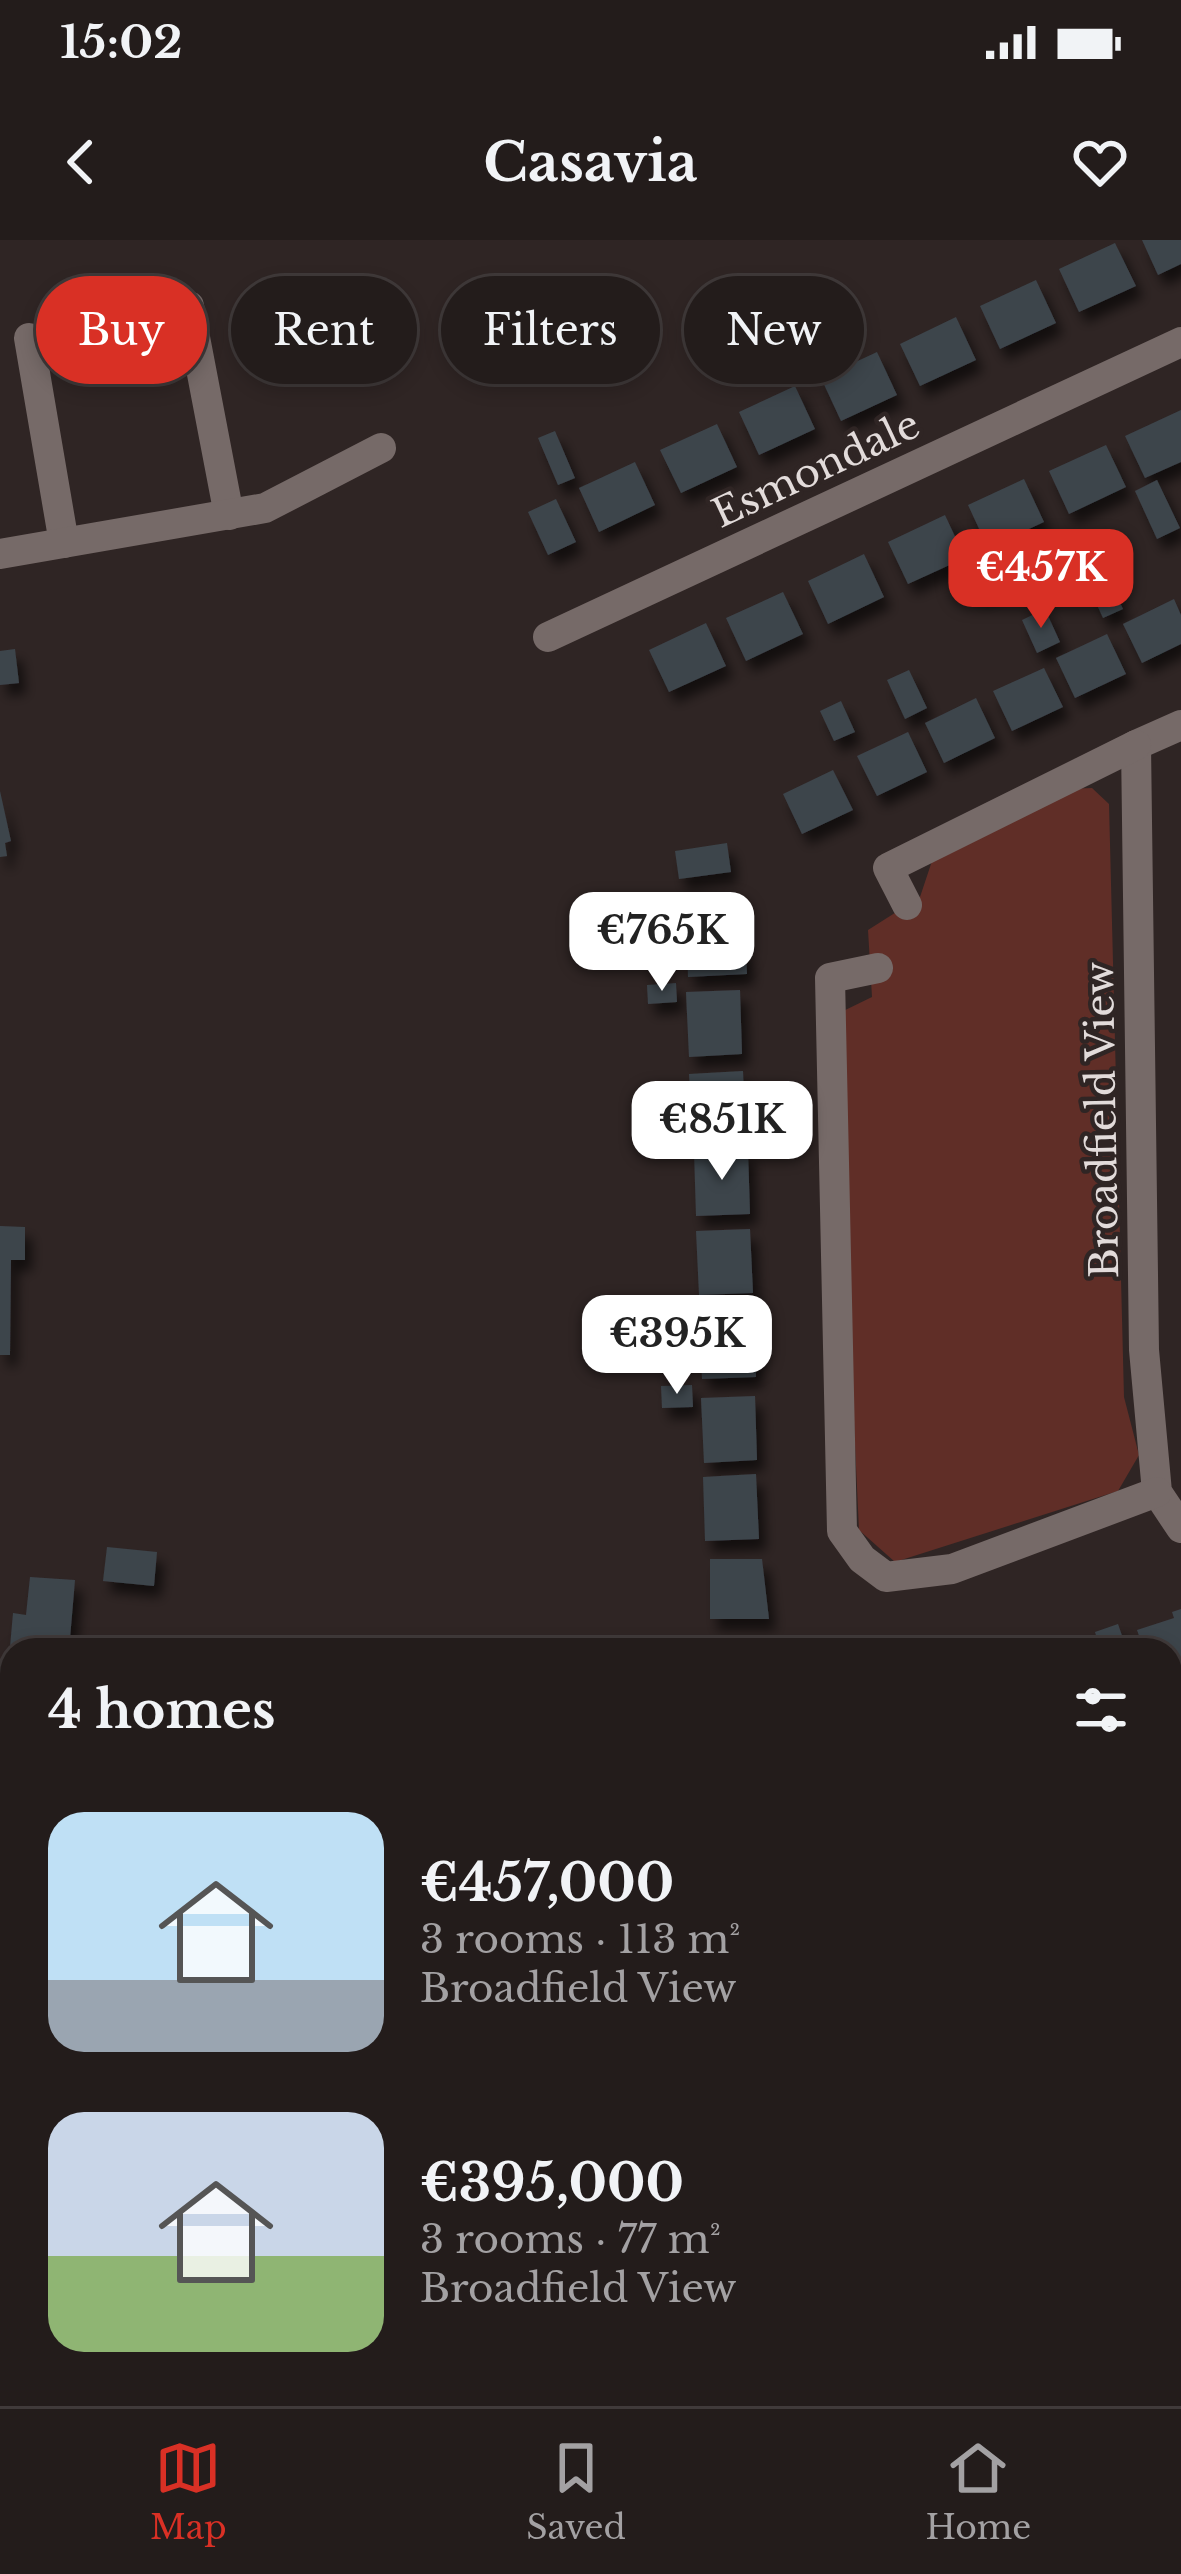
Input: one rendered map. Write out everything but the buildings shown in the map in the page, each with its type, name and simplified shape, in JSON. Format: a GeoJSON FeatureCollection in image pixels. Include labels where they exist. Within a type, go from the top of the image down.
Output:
{"type":"FeatureCollection","features":[{"type":"Feature","properties":{"kind":"street"},"geometry":{"type":"LineString","coordinates":[[29,338],[64,543]]}},
{"type":"Feature","properties":{"kind":"street","name":"Esmondale"},"geometry":{"type":"LineString","coordinates":[[548,637],[1181,342]]}},
{"type":"Feature","properties":{"kind":"street"},"geometry":{"type":"LineString","coordinates":[[204,384],[229,515]]}},
{"type":"Feature","properties":{"kind":"street"},"geometry":{"type":"LineString","coordinates":[[0,554],[265,508],[381,448]]}},
{"type":"Feature","properties":{"kind":"street"},"geometry":{"type":"LineString","coordinates":[[907,905],[889,868],[1181,725]]}},
{"type":"Feature","properties":{"kind":"street","name":"Broadfield View"},"geometry":{"type":"LineString","coordinates":[[1136,746],[1144,1350],[1157,1492],[1181,1528]]}},
{"type":"Feature","properties":{"kind":"street"},"geometry":{"type":"LineString","coordinates":[[878,968],[830,979],[842,1531],[862,1559],[886,1577],[920,1574],[952,1569],[1157,1492]]}},
{"type":"Feature","properties":{"kind":"shaded area"},"geometry":{"type":"Polygon","coordinates":[[[1092,788],[1109,804],[1124,1397],[1139,1455],[1118,1491],[895,1562],[859,1530],[835,1015],[872,997],[868,930],[920,897],[934,855],[1067,789],[1092,788]]]}}]}
